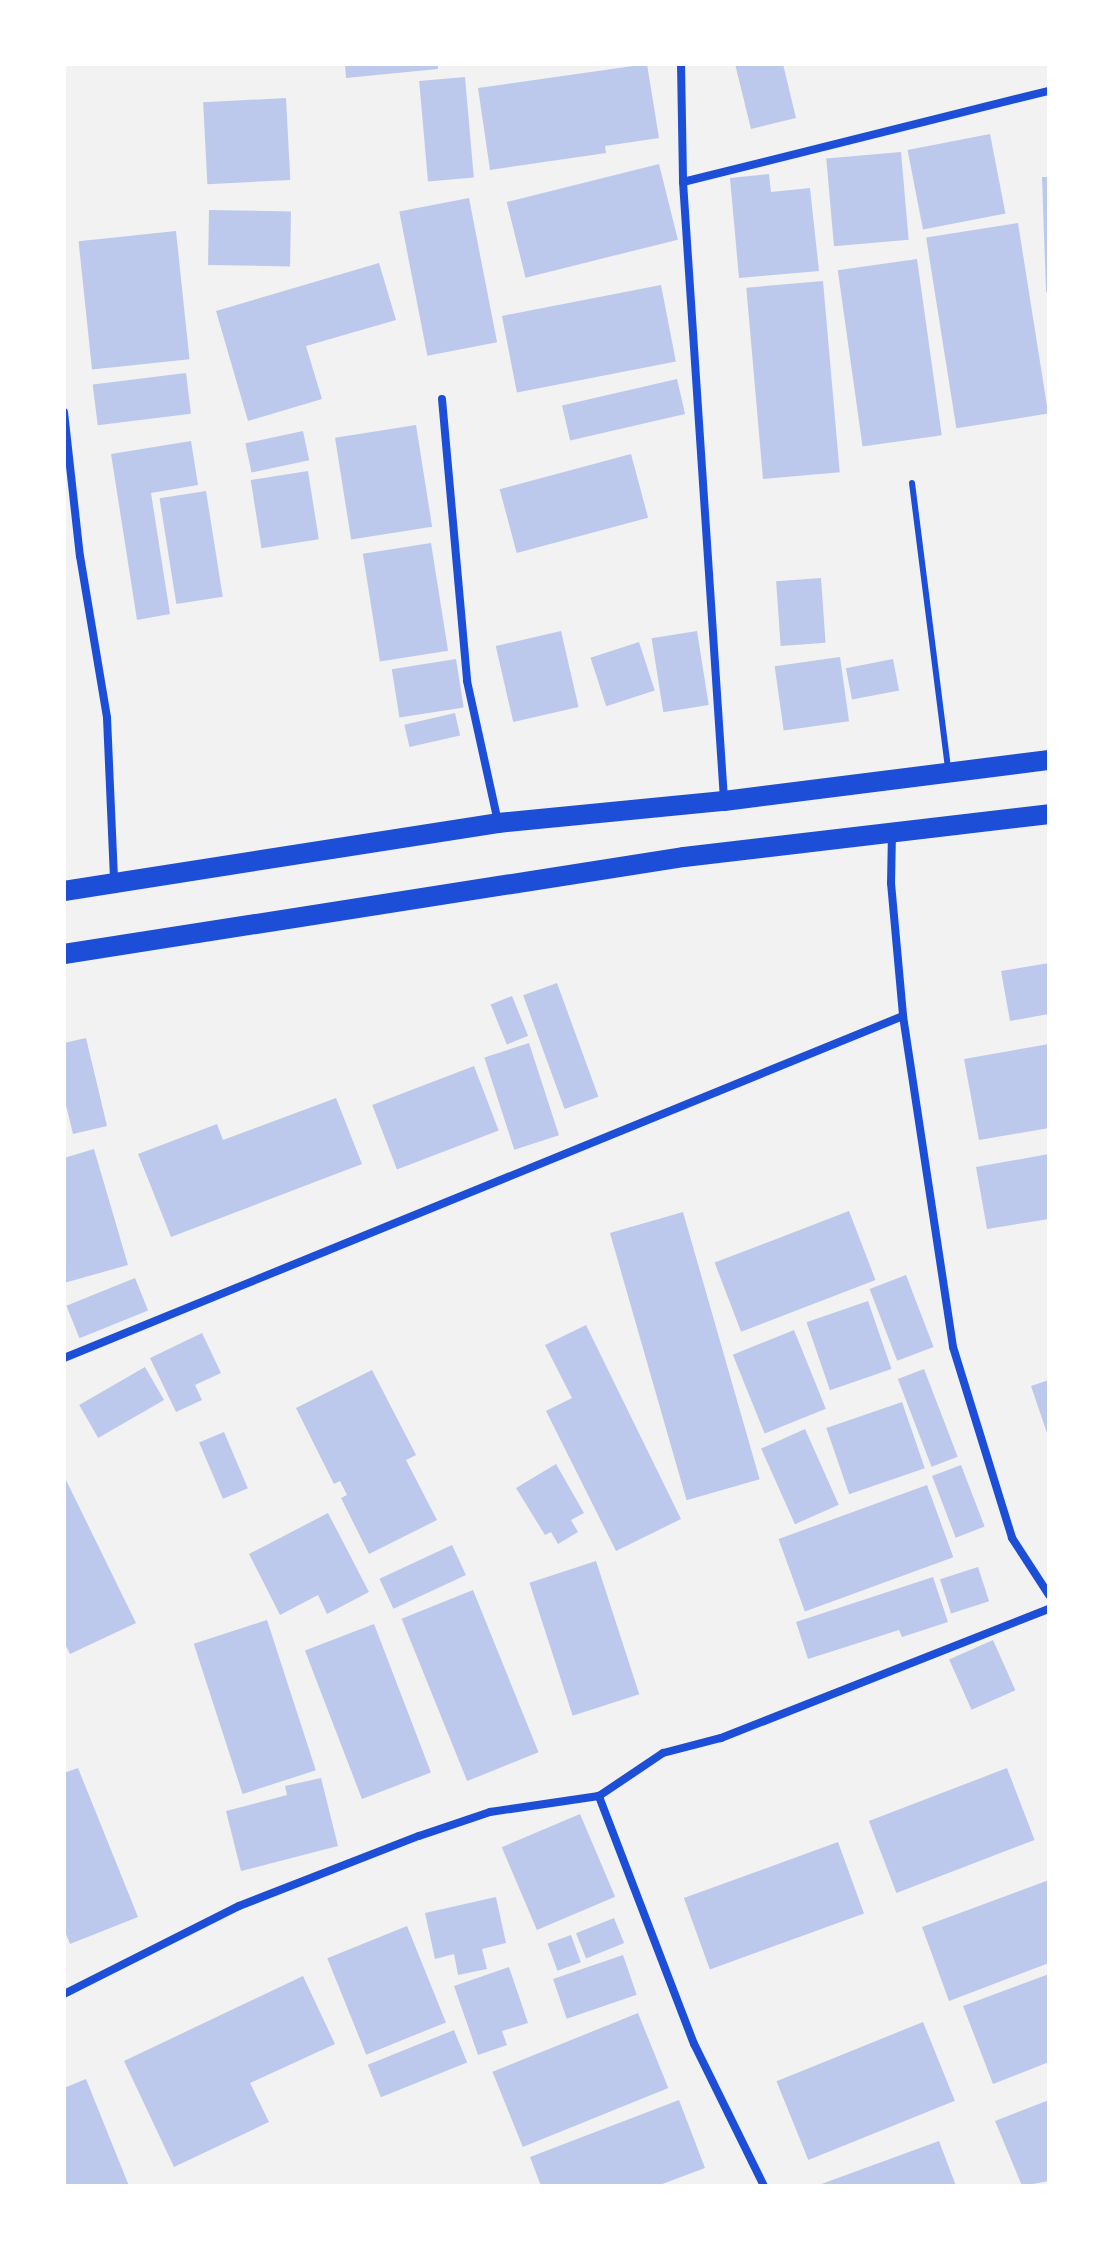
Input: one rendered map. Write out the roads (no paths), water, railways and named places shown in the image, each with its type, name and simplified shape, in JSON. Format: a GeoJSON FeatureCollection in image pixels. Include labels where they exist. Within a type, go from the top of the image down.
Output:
{"type":"FeatureCollection","features":[{"type":"Feature","properties":{"kind":"main road"},"geometry":{"type":"LineString","coordinates":[[64,891],[498,823],[724,801],[1049,760]]}},
{"type":"Feature","properties":{"kind":"main road"},"geometry":{"type":"LineString","coordinates":[[64,954],[440,892],[892,828],[1049,814]]}},
{"type":"Feature","properties":{"kind":"street"},"geometry":{"type":"LineString","coordinates":[[681,64],[683,182],[724,801]]}},
{"type":"Feature","properties":{"kind":"street"},"geometry":{"type":"LineString","coordinates":[[683,182],[1049,91]]}},
{"type":"Feature","properties":{"kind":"street"},"geometry":{"type":"LineString","coordinates":[[442,399],[467,681],[498,823]]}},
{"type":"Feature","properties":{"kind":"street"},"geometry":{"type":"LineString","coordinates":[[64,412],[80,556],[107,718],[114,881]]}},
{"type":"Feature","properties":{"kind":"street"},"geometry":{"type":"LineString","coordinates":[[892,828],[891,883],[903,1016],[953,1347],[1012,1538],[1049,1595]]}},
{"type":"Feature","properties":{"kind":"street"},"geometry":{"type":"LineString","coordinates":[[64,1358],[903,1016]]}},
{"type":"Feature","properties":{"kind":"street"},"geometry":{"type":"LineString","coordinates":[[64,1994],[239,1906],[419,1836],[490,1812],[599,1796],[663,1753],[721,1738],[1049,1609]]}},
{"type":"Feature","properties":{"kind":"street"},"geometry":{"type":"LineString","coordinates":[[599,1796],[694,2044],[764,2186]]}},
{"type":"Feature","properties":{"kind":"lane"},"geometry":{"type":"LineString","coordinates":[[912,483],[949,773]]}}]}
